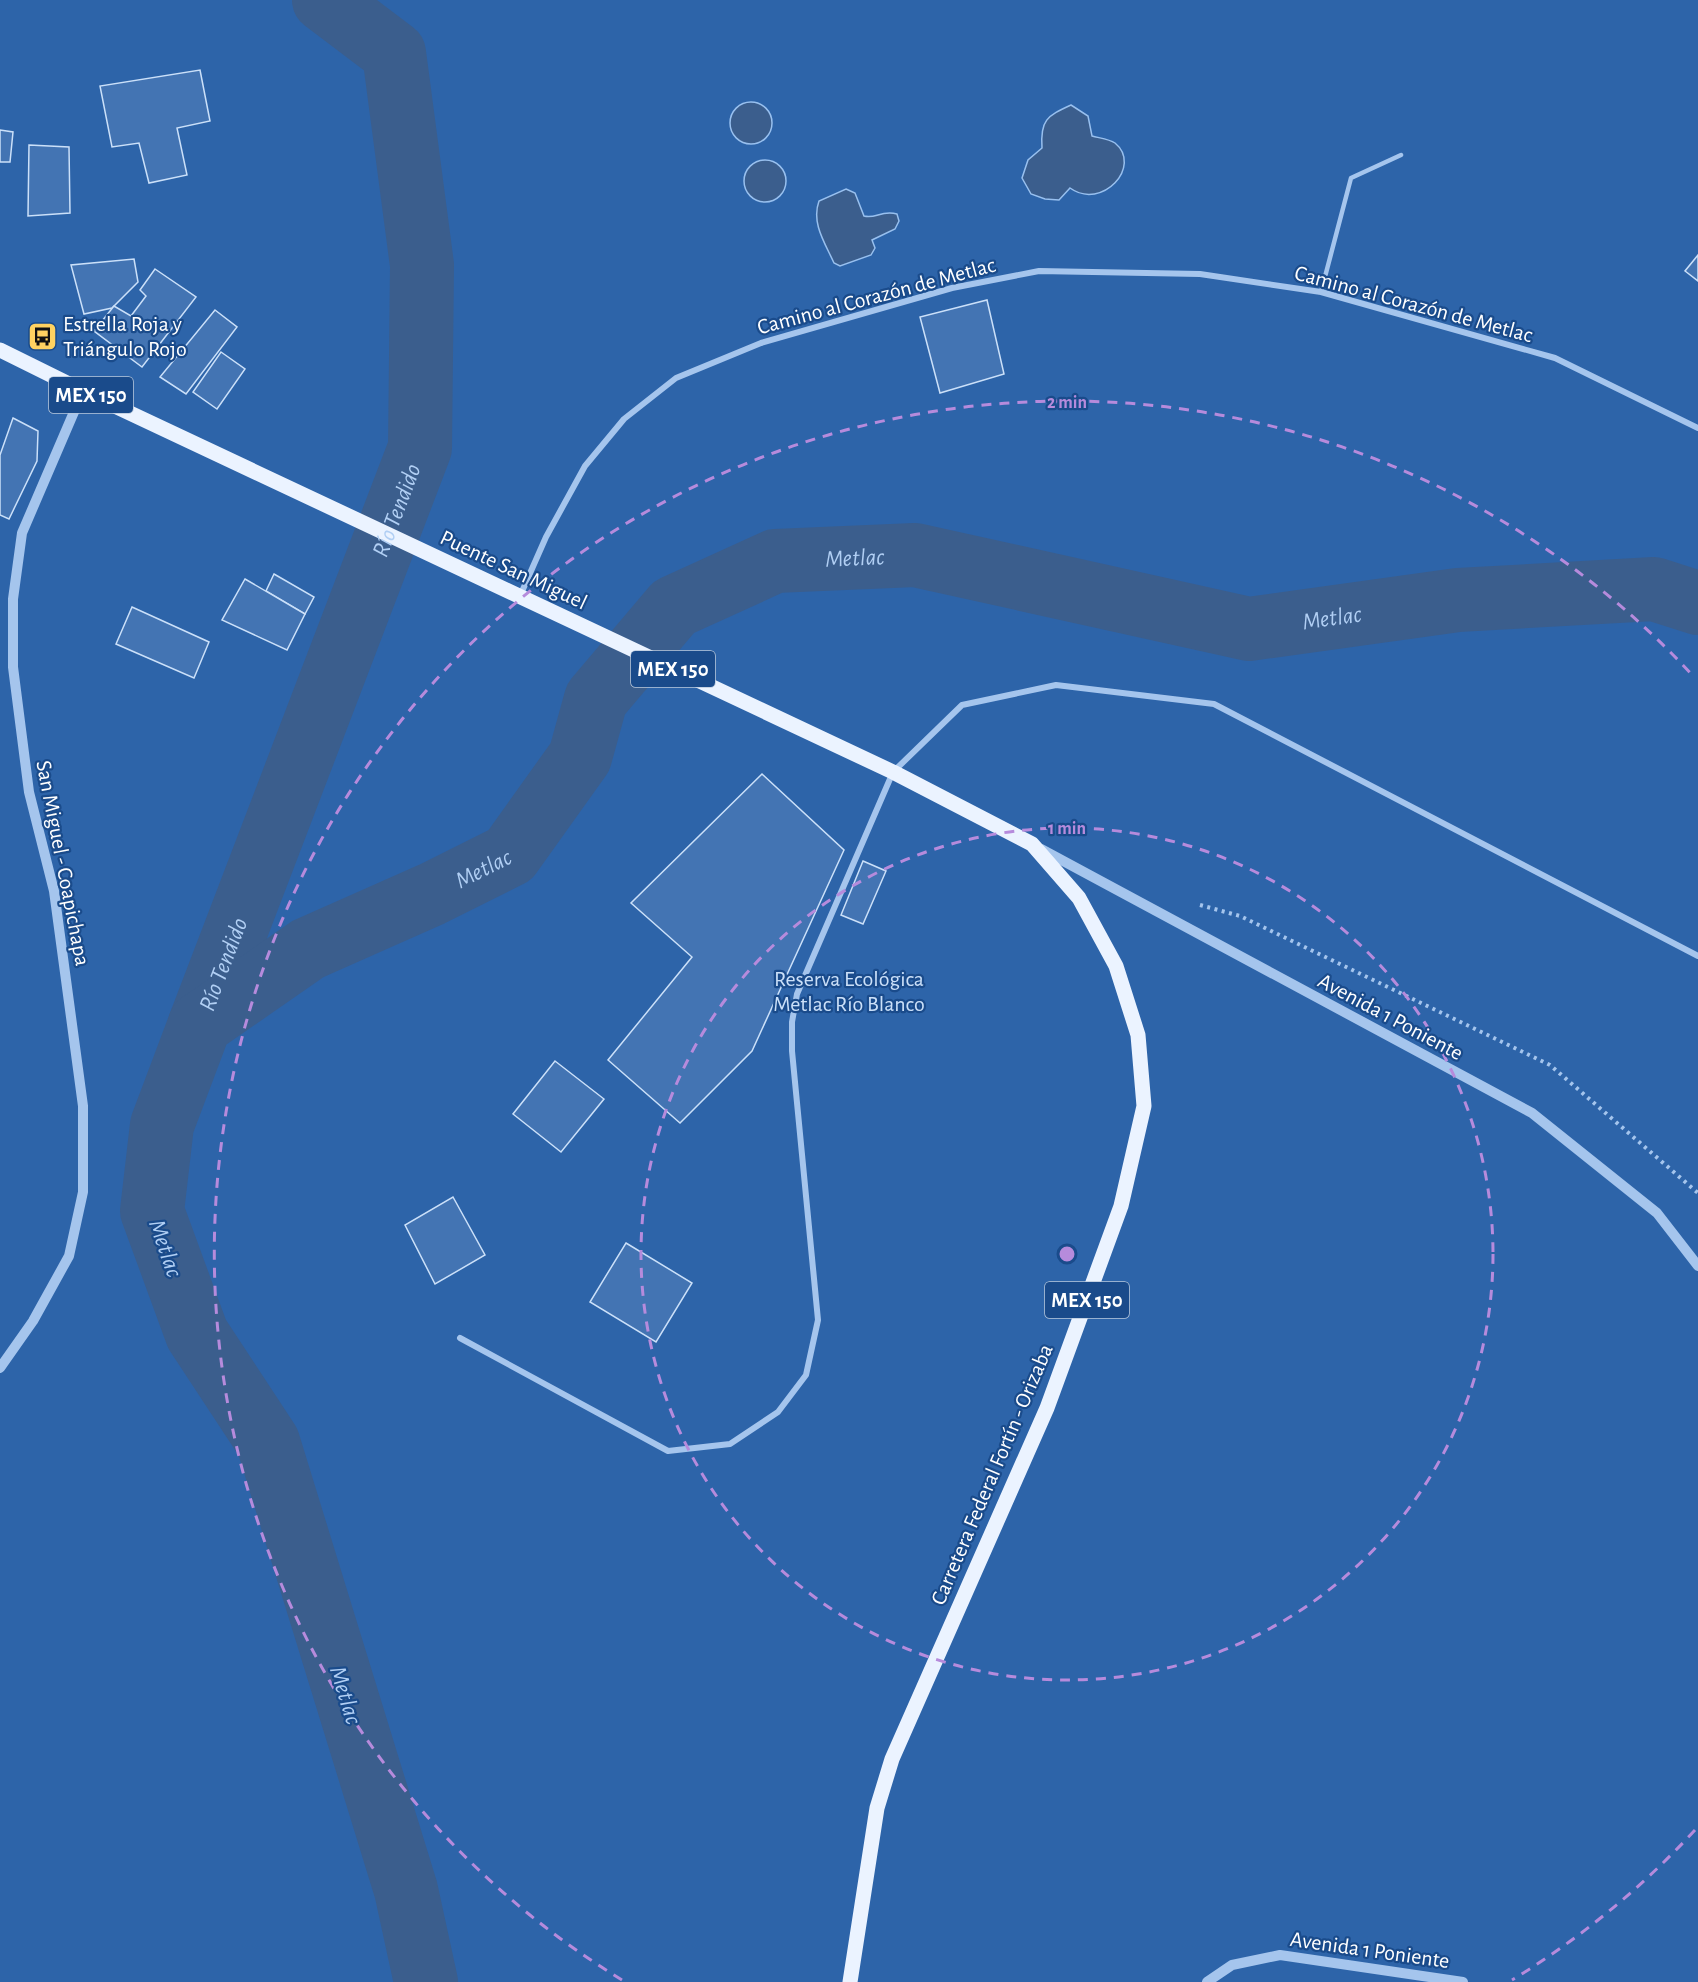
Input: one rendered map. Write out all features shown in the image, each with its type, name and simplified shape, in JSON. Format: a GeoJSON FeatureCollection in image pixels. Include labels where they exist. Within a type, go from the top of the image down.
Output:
{"type":"FeatureCollection","features":[{"type":"Feature","properties":{"kind":"main road","name":"MEX 150"},"geometry":{"type":"LineString","coordinates":[[0,350],[83,391]]}},
{"type":"Feature","properties":{"kind":"main road","name":"Puente San Miguel"},"geometry":{"type":"LineString","coordinates":[[83,391],[826,740]]}},
{"type":"Feature","properties":{"kind":"main road","name":"Carretera Federal Fortín - Orizaba"},"geometry":{"type":"LineString","coordinates":[[826,740],[1032,844],[1079,898],[1116,966],[1138,1035],[1144,1106],[1121,1206],[1047,1408],[892,1759],[877,1808],[850,1982]]}},
{"type":"Feature","properties":{"kind":"street","name":"Camino al Corazón de Metlac"},"geometry":{"type":"LineString","coordinates":[[519,597],[546,537],[585,466],[624,419],[676,378],[761,343],[952,288],[1039,272],[1200,274],[1321,292],[1555,358],[1698,428]]}},
{"type":"Feature","properties":{"kind":"street","name":"San Miguel - Coapichapa"},"geometry":{"type":"LineString","coordinates":[[0,1368],[33,1321],[69,1256],[83,1192],[83,1106],[54,891],[29,792],[13,667],[13,599],[22,533],[83,391]]}},
{"type":"Feature","properties":{"kind":"street"},"geometry":{"type":"LineString","coordinates":[[460,1338],[668,1450],[730,1444],[778,1412],[806,1376],[818,1320],[792,1052],[792,1022],[797,994],[893,772],[962,705],[1056,685],[1214,704],[1698,956]]}},
{"type":"Feature","properties":{"kind":"street","name":"Avenida 1 Poniente"},"geometry":{"type":"LineString","coordinates":[[1032,844],[1533,1113],[1657,1213],[1698,1266]]}},
{"type":"Feature","properties":{"kind":"street","name":"Avenida 1 Poniente"},"geometry":{"type":"LineString","coordinates":[[1207,1982],[1232,1965],[1280,1955],[1462,1982]]}},
{"type":"Feature","properties":{"kind":"lane"},"geometry":{"type":"LineString","coordinates":[[1321,292],[1351,178],[1401,155]]}},
{"type":"Feature","properties":{"kind":"path"},"geometry":{"type":"LineString","coordinates":[[1195,904],[1240,916],[1551,1065],[1698,1193]]}},
{"type":"Feature","properties":{"kind":"green space","name":"Reserva Ecológica Metlac Río Blanco"},"geometry":{"type":"Polygon","coordinates":[[[0,0],[1698,0],[1698,1982],[0,1982],[0,0]]]}},
{"type":"Feature","properties":{"kind":"shaded area"},"geometry":{"type":"Polygon","coordinates":[[[751,102],[766,108],[772,123],[766,138],[751,144],[736,138],[730,123],[736,108],[751,102]]]}},
{"type":"Feature","properties":{"kind":"shaded area"},"geometry":{"type":"Polygon","coordinates":[[[1071,105],[1088,116],[1092,136],[1115,143],[1122,152],[1124,163],[1122,173],[1106,190],[1094,194],[1082,194],[1070,188],[1059,200],[1045,199],[1031,194],[1022,178],[1028,160],[1042,148],[1042,131],[1047,120],[1056,112],[1071,105]]]}},
{"type":"Feature","properties":{"kind":"shaded area"},"geometry":{"type":"Polygon","coordinates":[[[765,160],[780,166],[786,181],[780,196],[765,202],[750,196],[744,181],[750,166],[765,160]]]}},
{"type":"Feature","properties":{"kind":"shaded area"},"geometry":{"type":"Polygon","coordinates":[[[846,189],[855,193],[864,216],[891,213],[897,214],[899,221],[895,229],[872,240],[875,248],[871,255],[840,266],[834,263],[823,240],[818,225],[817,209],[819,201],[846,189]]]}},
{"type":"Feature","properties":{"kind":"building"},"geometry":{"type":"Polygon","coordinates":[[[200,70],[210,121],[177,128],[187,175],[149,183],[139,143],[112,147],[100,86],[200,70]]]}},
{"type":"Feature","properties":{"kind":"building"},"geometry":{"type":"Polygon","coordinates":[[[0,130],[13,132],[10,162],[0,162],[0,130]]]}},
{"type":"Feature","properties":{"kind":"building"},"geometry":{"type":"Polygon","coordinates":[[[29,145],[69,147],[70,213],[28,216],[29,145]]]}},
{"type":"Feature","properties":{"kind":"building"},"geometry":{"type":"Polygon","coordinates":[[[1698,255],[1698,281],[1685,271],[1698,255]]]}},
{"type":"Feature","properties":{"kind":"building"},"geometry":{"type":"Polygon","coordinates":[[[134,259],[138,282],[112,308],[84,314],[71,265],[134,259]]]}},
{"type":"Feature","properties":{"kind":"building"},"geometry":{"type":"Polygon","coordinates":[[[155,269],[196,297],[142,367],[94,331],[114,306],[131,316],[146,296],[140,290],[155,269]]]}},
{"type":"Feature","properties":{"kind":"building"},"geometry":{"type":"Polygon","coordinates":[[[987,300],[1004,374],[940,393],[920,317],[987,300]]]}},
{"type":"Feature","properties":{"kind":"building"},"geometry":{"type":"Polygon","coordinates":[[[215,310],[237,327],[186,394],[160,377],[215,310]]]}},
{"type":"Feature","properties":{"kind":"building"},"geometry":{"type":"Polygon","coordinates":[[[221,352],[245,369],[217,409],[193,392],[221,352]]]}},
{"type":"Feature","properties":{"kind":"building"},"geometry":{"type":"Polygon","coordinates":[[[13,418],[38,431],[37,461],[9,519],[0,515],[0,455],[13,418]]]}},
{"type":"Feature","properties":{"kind":"building"},"geometry":{"type":"Polygon","coordinates":[[[274,574],[314,597],[305,614],[266,591],[274,574]]]}},
{"type":"Feature","properties":{"kind":"building"},"geometry":{"type":"Polygon","coordinates":[[[245,579],[305,614],[287,650],[222,620],[245,579]]]}},
{"type":"Feature","properties":{"kind":"building"},"geometry":{"type":"Polygon","coordinates":[[[132,607],[209,642],[194,678],[116,644],[132,607]]]}},
{"type":"Feature","properties":{"kind":"building"},"geometry":{"type":"Polygon","coordinates":[[[762,774],[844,850],[752,1051],[680,1123],[608,1060],[692,957],[631,903],[762,774]]]}},
{"type":"Feature","properties":{"kind":"building"},"geometry":{"type":"Polygon","coordinates":[[[863,861],[886,871],[863,924],[841,915],[863,861]]]}},
{"type":"Feature","properties":{"kind":"building"},"geometry":{"type":"Polygon","coordinates":[[[555,1061],[604,1099],[561,1152],[513,1114],[555,1061]]]}},
{"type":"Feature","properties":{"kind":"building"},"geometry":{"type":"Polygon","coordinates":[[[453,1197],[485,1255],[435,1284],[405,1225],[453,1197]]]}},
{"type":"Feature","properties":{"kind":"building"},"geometry":{"type":"Polygon","coordinates":[[[626,1243],[692,1283],[656,1342],[590,1302],[626,1243]]]}},
{"type":"Feature","properties":{"kind":"waterway","name":"Río Tendido"},"geometry":{"type":"LineString","coordinates":[[200,1024],[420,448],[422,265],[394,53],[324,0]]}},
{"type":"Feature","properties":{"kind":"waterway","name":"Metlac"},"geometry":{"type":"LineString","coordinates":[[426,1982],[406,1890],[268,1442],[197,1334],[152,1211],[162,1125],[200,1024],[308,949],[432,894],[510,855],[580,757],[596,699],[674,607],[775,561],[915,555],[1249,629],[1458,600],[1654,589],[1698,603]]}},
{"type":"Feature","properties":{"kind":"place","name":"Estrella Roja y Triángulo Rojo"},"geometry":{"type":"Point","coordinates":[42,336]}}]}
